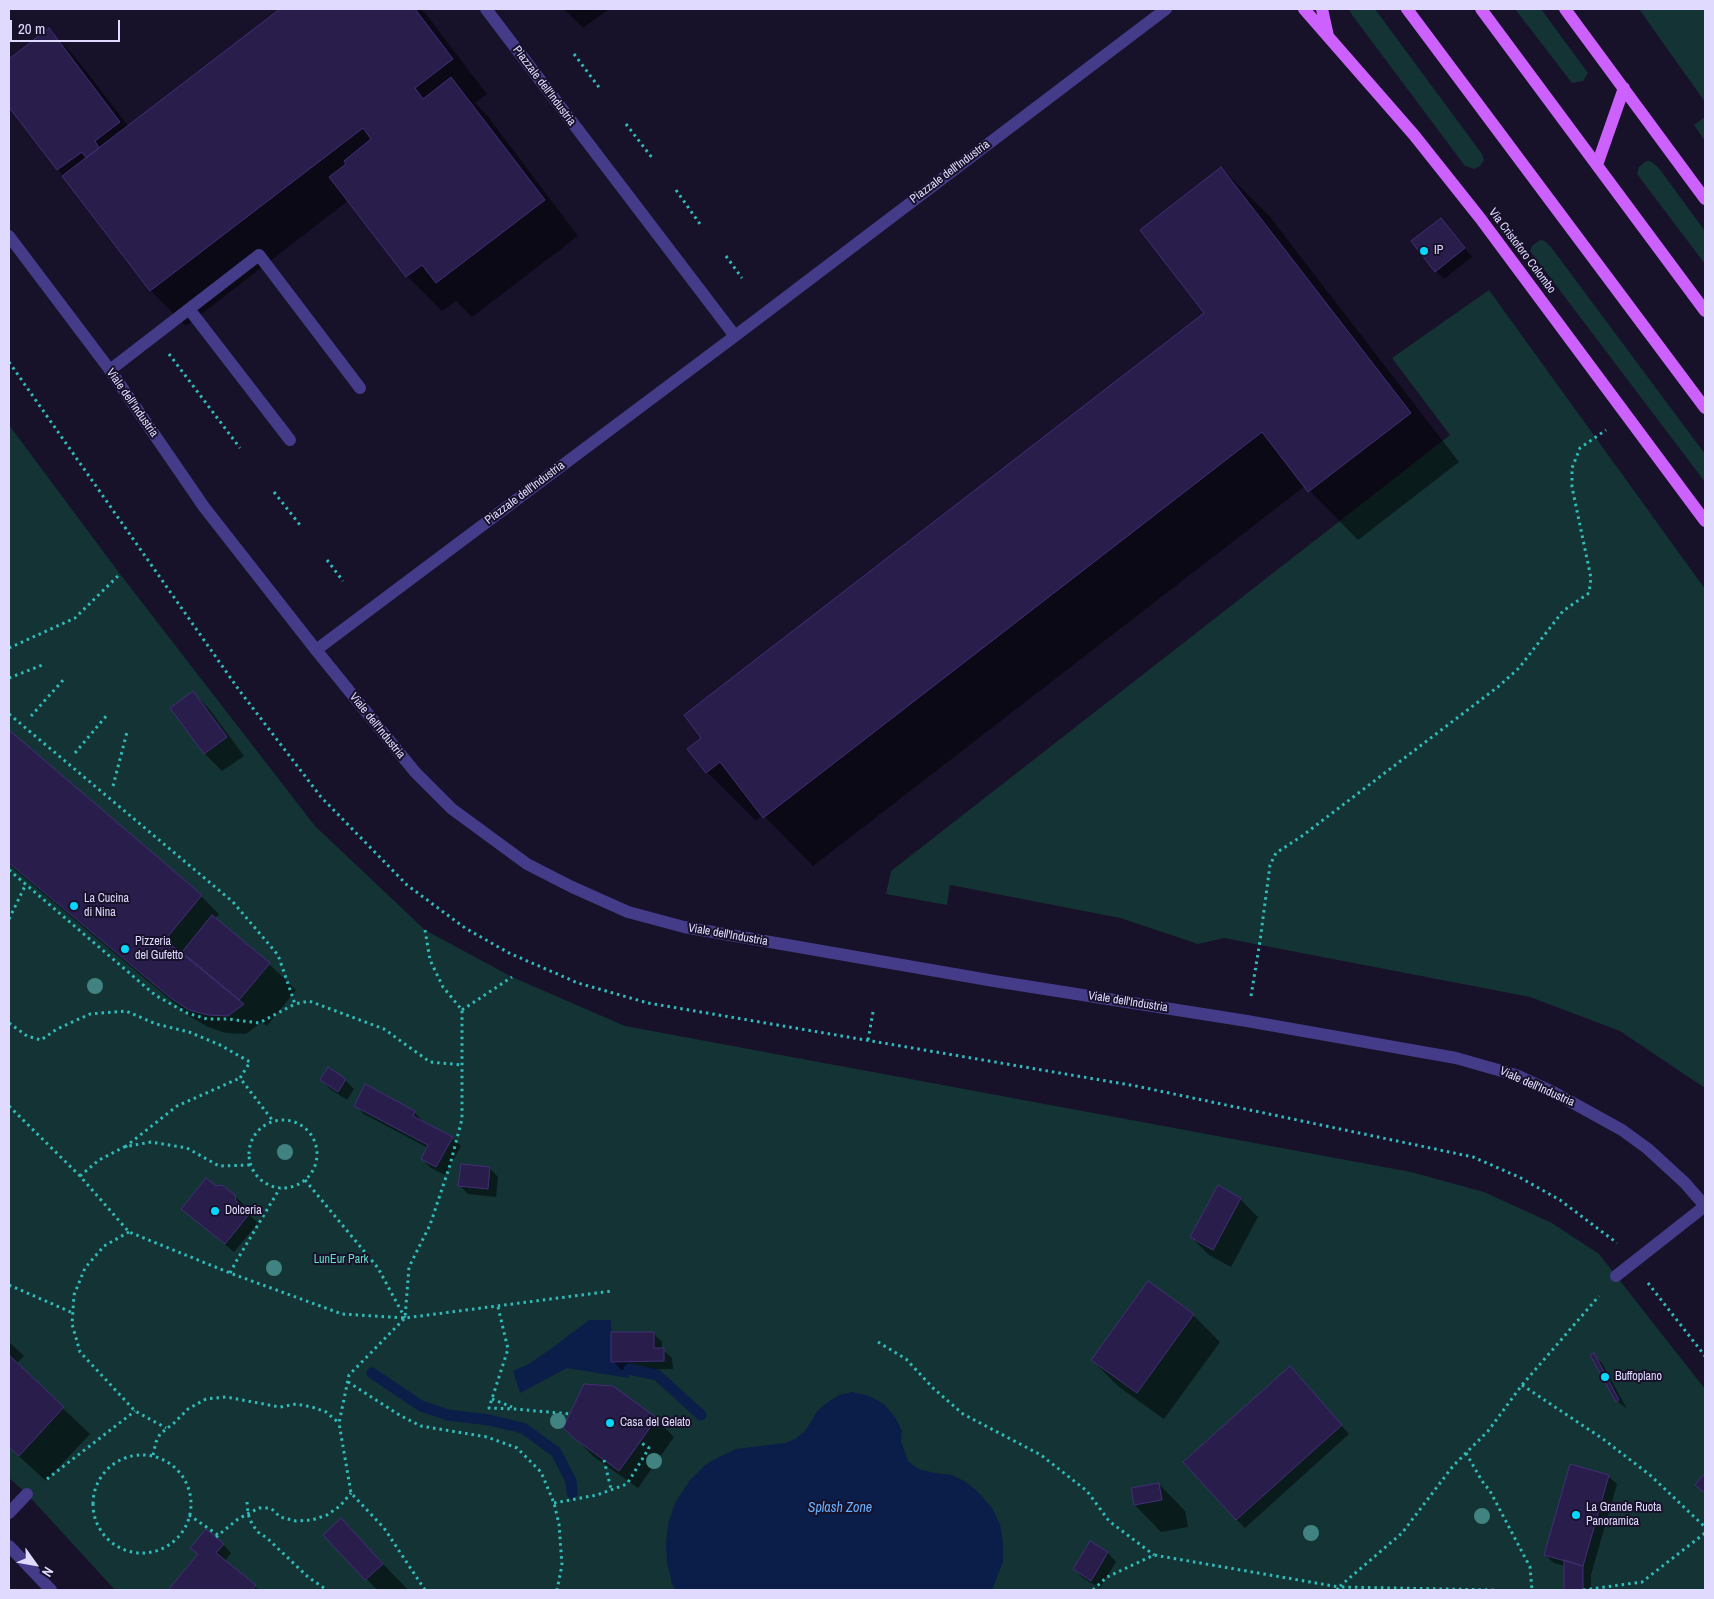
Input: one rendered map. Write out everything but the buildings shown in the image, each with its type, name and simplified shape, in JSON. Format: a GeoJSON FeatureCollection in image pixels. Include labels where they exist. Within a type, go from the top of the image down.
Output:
{"type":"FeatureCollection","features":[{"type":"Feature","properties":{"kind":"main road","name":"Via Cristoforo Colombo"},"geometry":{"type":"LineString","coordinates":[[1304,9],[1414,135],[1480,218],[1705,521]]}},
{"type":"Feature","properties":{"kind":"main road"},"geometry":{"type":"LineString","coordinates":[[1322,9],[1329,38]]}},
{"type":"Feature","properties":{"kind":"main road"},"geometry":{"type":"LineString","coordinates":[[1407,9],[1705,408]]}},
{"type":"Feature","properties":{"kind":"main road"},"geometry":{"type":"LineString","coordinates":[[1481,9],[1705,310]]}},
{"type":"Feature","properties":{"kind":"main road"},"geometry":{"type":"LineString","coordinates":[[1564,9],[1705,199]]}},
{"type":"Feature","properties":{"kind":"main road"},"geometry":{"type":"LineString","coordinates":[[1597,165],[1624,88]]}},
{"type":"Feature","properties":{"kind":"street","name":"Piazzale dell'Industria"},"geometry":{"type":"LineString","coordinates":[[486,9],[735,336]]}},
{"type":"Feature","properties":{"kind":"street","name":"Piazzale dell'Industria"},"geometry":{"type":"LineString","coordinates":[[316,650],[735,336],[1166,9]]}},
{"type":"Feature","properties":{"kind":"street","name":"Viale dell'Industria"},"geometry":{"type":"LineString","coordinates":[[9,236],[110,370],[204,507],[415,772],[452,808],[527,864],[628,912],[684,927],[1247,1021],[1456,1058],[1516,1076],[1555,1093],[1622,1130],[1648,1149],[1678,1176],[1705,1206]]}},
{"type":"Feature","properties":{"kind":"street"},"geometry":{"type":"LineString","coordinates":[[110,370],[259,255],[360,388]]}},
{"type":"Feature","properties":{"kind":"street"},"geometry":{"type":"LineString","coordinates":[[189,309],[290,440]]}},
{"type":"Feature","properties":{"kind":"street"},"geometry":{"type":"LineString","coordinates":[[1616,1276],[1705,1206]]}},
{"type":"Feature","properties":{"kind":"street"},"geometry":{"type":"LineString","coordinates":[[9,1513],[27,1494]]}},
{"type":"Feature","properties":{"kind":"street"},"geometry":{"type":"LineString","coordinates":[[9,1546],[51,1590]]}},
{"type":"Feature","properties":{"kind":"path"},"geometry":{"type":"LineString","coordinates":[[574,54],[601,90]]}},
{"type":"Feature","properties":{"kind":"path"},"geometry":{"type":"LineString","coordinates":[[626,124],[653,159]]}},
{"type":"Feature","properties":{"kind":"path"},"geometry":{"type":"LineString","coordinates":[[676,190],[702,226]]}},
{"type":"Feature","properties":{"kind":"path"},"geometry":{"type":"LineString","coordinates":[[726,256],[742,278]]}},
{"type":"Feature","properties":{"kind":"path"},"geometry":{"type":"LineString","coordinates":[[166,350],[240,448]]}},
{"type":"Feature","properties":{"kind":"path"},"geometry":{"type":"LineString","coordinates":[[1247,1021],[1272,858],[1276,853],[1302,836],[1499,686],[1519,668],[1563,611],[1589,593],[1591,578],[1572,487],[1572,468],[1580,448],[1627,416]]}},
{"type":"Feature","properties":{"kind":"path"},"geometry":{"type":"LineString","coordinates":[[274,492],[300,525]]}},
{"type":"Feature","properties":{"kind":"path"},"geometry":{"type":"LineString","coordinates":[[327,560],[343,581]]}},
{"type":"Feature","properties":{"kind":"path"},"geometry":{"type":"LineString","coordinates":[[9,648],[75,618],[120,574]]}},
{"type":"Feature","properties":{"kind":"path"},"geometry":{"type":"LineString","coordinates":[[9,678],[45,664]]}},
{"type":"Feature","properties":{"kind":"path"},"geometry":{"type":"LineString","coordinates":[[31,716],[64,679]]}},
{"type":"Feature","properties":{"kind":"path"},"geometry":{"type":"LineString","coordinates":[[9,714],[233,902],[278,955],[295,1004]]}},
{"type":"Feature","properties":{"kind":"path"},"geometry":{"type":"LineString","coordinates":[[75,753],[107,715]]}},
{"type":"Feature","properties":{"kind":"path"},"geometry":{"type":"LineString","coordinates":[[113,786],[127,732]]}},
{"type":"Feature","properties":{"kind":"path"},"geometry":{"type":"LineString","coordinates":[[9,870],[155,995],[187,1013],[207,1019],[259,1023],[295,1004],[309,1001],[384,1029],[430,1062],[463,1065]]}},
{"type":"Feature","properties":{"kind":"path"},"geometry":{"type":"LineString","coordinates":[[9,919],[26,884]]}},
{"type":"Feature","properties":{"kind":"path"},"geometry":{"type":"LineString","coordinates":[[425,930],[430,960],[443,987],[462,1010],[462,1119],[450,1165],[430,1225],[409,1267],[405,1318],[349,1375],[339,1423],[351,1493],[384,1528],[425,1590]]}},
{"type":"Feature","properties":{"kind":"path"},"geometry":{"type":"LineString","coordinates":[[462,1010],[512,977]]}},
{"type":"Feature","properties":{"kind":"path"},"geometry":{"type":"LineString","coordinates":[[9,1023],[27,1036],[41,1040],[56,1029],[90,1014],[126,1011],[156,1024],[189,1032],[220,1045],[250,1062],[240,1078],[177,1106],[124,1148],[99,1160],[80,1176]]}},
{"type":"Feature","properties":{"kind":"path"},"geometry":{"type":"LineString","coordinates":[[868,1040],[873,1012]]}},
{"type":"Feature","properties":{"kind":"path"},"geometry":{"type":"LineString","coordinates":[[240,1078],[273,1121]]}},
{"type":"Feature","properties":{"kind":"path"},"geometry":{"type":"LineString","coordinates":[[9,1106],[80,1176],[129,1232],[230,1273],[342,1314],[405,1318],[612,1291]]}},
{"type":"Feature","properties":{"kind":"path"},"geometry":{"type":"LineString","coordinates":[[287,1120],[299,1124],[310,1132],[316,1144],[317,1157],[313,1170],[305,1180],[293,1186],[280,1188],[267,1184],[257,1176],[251,1165],[249,1151],[253,1138],[261,1127],[273,1121],[287,1120]]}},
{"type":"Feature","properties":{"kind":"path"},"geometry":{"type":"LineString","coordinates":[[124,1148],[151,1142],[187,1148],[219,1166],[251,1165]]}},
{"type":"Feature","properties":{"kind":"path"},"geometry":{"type":"LineString","coordinates":[[305,1180],[378,1268],[405,1318]]}},
{"type":"Feature","properties":{"kind":"path"},"geometry":{"type":"LineString","coordinates":[[230,1273],[280,1188]]}},
{"type":"Feature","properties":{"kind":"path"},"geometry":{"type":"LineString","coordinates":[[129,1232],[104,1246],[85,1268],[74,1295],[72,1324],[80,1352],[135,1411],[166,1428]]}},
{"type":"Feature","properties":{"kind":"path"},"geometry":{"type":"LineString","coordinates":[[1338,1588],[1402,1533],[1453,1466],[1488,1431],[1522,1385],[1616,1276]]}},
{"type":"Feature","properties":{"kind":"path"},"geometry":{"type":"LineString","coordinates":[[9,1285],[73,1313]]}},
{"type":"Feature","properties":{"kind":"path"},"geometry":{"type":"LineString","coordinates":[[498,1307],[508,1349],[489,1408],[515,1408],[570,1414]]}},
{"type":"Feature","properties":{"kind":"path"},"geometry":{"type":"LineString","coordinates":[[878,1342],[906,1359],[933,1388],[962,1414],[1041,1455],[1087,1491],[1109,1521],[1154,1555],[1338,1588],[1498,1590]]}},
{"type":"Feature","properties":{"kind":"path"},"geometry":{"type":"LineString","coordinates":[[348,1382],[421,1426],[487,1436],[517,1448],[541,1472],[554,1503],[559,1524],[562,1564],[557,1590]]}},
{"type":"Feature","properties":{"kind":"path"},"geometry":{"type":"LineString","coordinates":[[1522,1385],[1603,1439],[1650,1474],[1705,1527]]}},
{"type":"Feature","properties":{"kind":"path"},"geometry":{"type":"LineString","coordinates":[[153,1455],[156,1442],[166,1428],[174,1423],[188,1408],[206,1399],[226,1397],[280,1407],[296,1404],[326,1412],[339,1423]]}},
{"type":"Feature","properties":{"kind":"path"},"geometry":{"type":"LineString","coordinates":[[492,1399],[515,1408]]}},
{"type":"Feature","properties":{"kind":"path"},"geometry":{"type":"LineString","coordinates":[[27,1494],[135,1411]]}},
{"type":"Feature","properties":{"kind":"path"},"geometry":{"type":"LineString","coordinates":[[554,1503],[597,1495],[627,1484],[649,1448],[640,1442]]}},
{"type":"Feature","properties":{"kind":"path"},"geometry":{"type":"LineString","coordinates":[[1466,1453],[1490,1491],[1530,1567],[1532,1590]]}},
{"type":"Feature","properties":{"kind":"path"},"geometry":{"type":"LineString","coordinates":[[136,1455],[153,1455],[168,1462],[180,1473],[188,1487],[191,1503],[189,1515],[181,1534],[169,1544],[152,1552],[133,1552],[116,1546],[102,1533],[94,1517],[93,1498],[97,1482],[107,1469],[120,1459],[136,1455]]}},
{"type":"Feature","properties":{"kind":"path"},"geometry":{"type":"LineString","coordinates":[[604,1460],[611,1489]]}},
{"type":"Feature","properties":{"kind":"path"},"geometry":{"type":"LineString","coordinates":[[189,1515],[217,1536],[238,1518],[259,1508],[269,1508],[280,1517],[296,1521],[312,1520],[327,1516],[340,1506],[351,1493]]}},
{"type":"Feature","properties":{"kind":"path"},"geometry":{"type":"LineString","coordinates":[[247,1502],[248,1514],[258,1532],[268,1538],[308,1577],[327,1590]]}},
{"type":"Feature","properties":{"kind":"path"},"geometry":{"type":"LineString","coordinates":[[1583,1590],[1642,1582],[1705,1533]]}},
{"type":"Feature","properties":{"kind":"path"},"geometry":{"type":"LineString","coordinates":[[1092,1590],[1107,1578],[1154,1555]]}},
{"type":"Feature","properties":{"kind":"green space"},"geometry":{"type":"Polygon","coordinates":[[[1349,9],[1375,9],[1482,154],[1484,160],[1480,166],[1475,169],[1465,166],[1349,9]]]}},
{"type":"Feature","properties":{"kind":"green space"},"geometry":{"type":"Polygon","coordinates":[[[1515,9],[1541,9],[1588,73],[1583,81],[1572,83],[1515,9]]]}},
{"type":"Feature","properties":{"kind":"green space"},"geometry":{"type":"Polygon","coordinates":[[[1639,9],[1705,9],[1705,102],[1639,9]]]}},
{"type":"Feature","properties":{"kind":"green space"},"geometry":{"type":"Polygon","coordinates":[[[1705,117],[1705,141],[1694,125],[1705,117]]]}},
{"type":"Feature","properties":{"kind":"green space"},"geometry":{"type":"Polygon","coordinates":[[[1646,161],[1650,161],[1658,167],[1705,231],[1705,264],[1637,174],[1639,167],[1646,161]]]}},
{"type":"Feature","properties":{"kind":"green space"},"geometry":{"type":"Polygon","coordinates":[[[1540,240],[1545,241],[1551,247],[1705,454],[1705,482],[1530,251],[1532,246],[1540,240]]]}},
{"type":"Feature","properties":{"kind":"green space"},"geometry":{"type":"Polygon","coordinates":[[[1489,290],[1705,589],[1705,1088],[1620,1031],[1530,997],[1224,938],[1198,944],[1120,918],[950,885],[947,905],[886,894],[891,871],[1450,435],[1392,358],[1489,290]]]}},
{"type":"Feature","properties":{"kind":"green space","name":"LunEur Park"},"geometry":{"type":"Polygon","coordinates":[[[9,425],[120,574],[315,826],[425,930],[512,977],[625,1026],[1411,1172],[1484,1192],[1552,1223],[1599,1254],[1705,1389],[1705,1590],[115,1590],[27,1494],[9,1478],[9,425]]]}},
{"type":"Feature","properties":{"kind":"water"},"geometry":{"type":"Polygon","coordinates":[[[589,1320],[611,1320],[612,1361],[630,1361],[629,1378],[567,1368],[520,1393],[513,1371],[529,1364],[589,1320]]]}},
{"type":"Feature","properties":{"kind":"water","name":"Splash Zone"},"geometry":{"type":"Polygon","coordinates":[[[852,1392],[870,1396],[885,1405],[895,1417],[902,1431],[901,1441],[908,1461],[918,1469],[952,1475],[966,1482],[992,1508],[1000,1524],[1003,1542],[1003,1562],[992,1590],[675,1590],[667,1562],[668,1524],[675,1503],[690,1480],[705,1465],[736,1449],[785,1443],[795,1439],[805,1431],[818,1410],[839,1395],[852,1392]]]}},
{"type":"Feature","properties":{"kind":"waterway"},"geometry":{"type":"LineString","coordinates":[[629,1369],[657,1375],[701,1415]]}},
{"type":"Feature","properties":{"kind":"waterway"},"geometry":{"type":"LineString","coordinates":[[372,1373],[421,1406],[448,1415],[489,1420],[523,1428],[556,1452],[571,1481],[572,1493]]}},
{"type":"Feature","properties":{"kind":"place","name":"IP"},"geometry":{"type":"Point","coordinates":[1424,251]}},
{"type":"Feature","properties":{"kind":"place","name":"La Cucina di Nina"},"geometry":{"type":"Point","coordinates":[74,906]}},
{"type":"Feature","properties":{"kind":"place","name":"Pizzeria del Gufetto"},"geometry":{"type":"Point","coordinates":[125,949]}},
{"type":"Feature","properties":{"kind":"place","name":"Dolceria"},"geometry":{"type":"Point","coordinates":[215,1211]}},
{"type":"Feature","properties":{"kind":"place","name":"Buffoplano"},"geometry":{"type":"Point","coordinates":[1605,1377]}},
{"type":"Feature","properties":{"kind":"place","name":"Casa del Gelato"},"geometry":{"type":"Point","coordinates":[610,1423]}},
{"type":"Feature","properties":{"kind":"place","name":"La Grande Ruota Panoramica"},"geometry":{"type":"Point","coordinates":[1576,1515]}}]}
